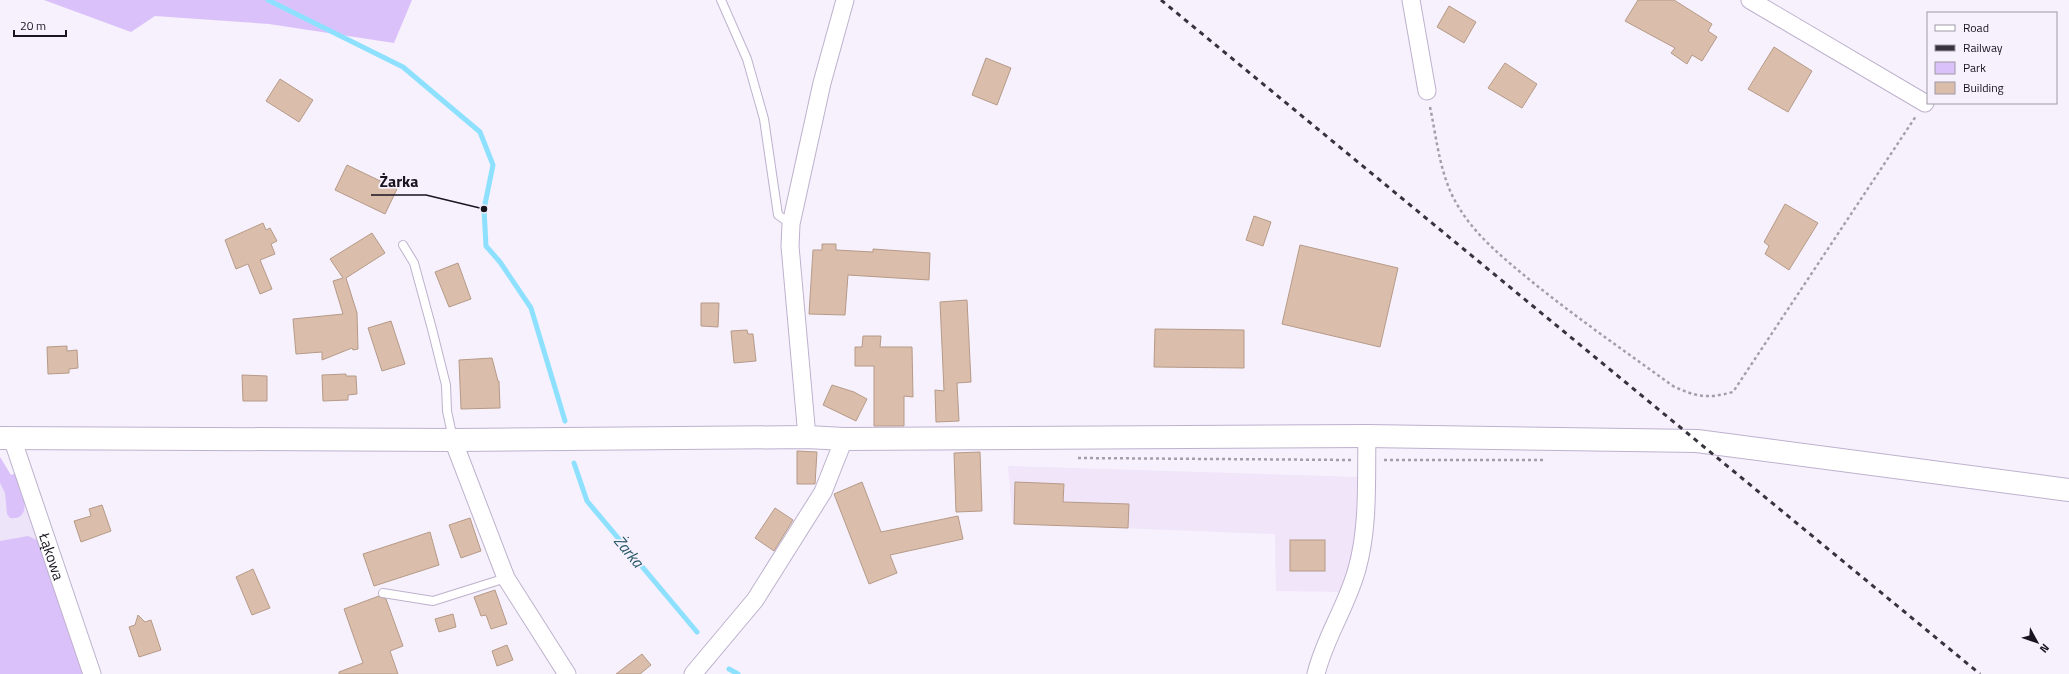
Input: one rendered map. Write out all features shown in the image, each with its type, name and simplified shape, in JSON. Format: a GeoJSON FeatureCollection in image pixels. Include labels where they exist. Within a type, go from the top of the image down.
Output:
{"type":"FeatureCollection","features":[{"type":"Feature","properties":{"kind":"main road"},"geometry":{"type":"LineString","coordinates":[[6,438],[453,440],[807,437],[844,439],[1367,436],[1697,441],[2069,490]]}},
{"type":"Feature","properties":{"kind":"street"},"geometry":{"type":"LineString","coordinates":[[807,437],[790,246],[791,224],[822,83],[845,0]]}},
{"type":"Feature","properties":{"kind":"street"},"geometry":{"type":"LineString","coordinates":[[1410,0],[1427,91]]}},
{"type":"Feature","properties":{"kind":"street"},"geometry":{"type":"LineString","coordinates":[[1750,0],[1925,103]]}},
{"type":"Feature","properties":{"kind":"street"},"geometry":{"type":"LineString","coordinates":[[1316,674],[1328,639],[1342,611],[1357,570],[1365,533],[1367,436]]}},
{"type":"Feature","properties":{"kind":"street","name":"Łąkowa"},"geometry":{"type":"LineString","coordinates":[[6,438],[92,674]]}},
{"type":"Feature","properties":{"kind":"street"},"geometry":{"type":"LineString","coordinates":[[693,674],[756,600],[823,492],[844,439]]}},
{"type":"Feature","properties":{"kind":"street"},"geometry":{"type":"LineString","coordinates":[[453,440],[506,578],[567,674]]}},
{"type":"Feature","properties":{"kind":"lane"},"geometry":{"type":"LineString","coordinates":[[721,0],[747,59],[764,119],[778,215],[791,224]]}},
{"type":"Feature","properties":{"kind":"lane"},"geometry":{"type":"LineString","coordinates":[[404,245],[414,263],[432,329],[446,385],[447,411],[453,440]]}},
{"type":"Feature","properties":{"kind":"lane"},"geometry":{"type":"LineString","coordinates":[[383,592],[433,601],[506,578]]}},
{"type":"Feature","properties":{"kind":"path"},"geometry":{"type":"LineString","coordinates":[[1427,91],[1443,174],[1457,205],[1474,230],[1500,255],[1563,307],[1673,386],[1692,395],[1714,397],[1733,392],[1925,103]]}},
{"type":"Feature","properties":{"kind":"shaded area"},"geometry":{"type":"Polygon","coordinates":[[[1008,466],[1357,477],[1356,536],[1352,565],[1343,592],[1276,591],[1275,534],[1013,524],[1008,466]]]}},
{"type":"Feature","properties":{"kind":"shaded area"},"geometry":{"type":"Polygon","coordinates":[[[0,472],[11,475],[16,473],[43,561],[0,563],[0,472]]]}},
{"type":"Feature","properties":{"kind":"green space"},"geometry":{"type":"Polygon","coordinates":[[[44,0],[412,0],[394,43],[269,24],[155,16],[131,32],[44,0]]]}},
{"type":"Feature","properties":{"kind":"green space"},"geometry":{"type":"Polygon","coordinates":[[[0,457],[11,475],[16,473],[23,493],[24,508],[22,514],[18,517],[10,518],[7,514],[5,493],[0,483],[0,457]]]}},
{"type":"Feature","properties":{"kind":"green space"},"geometry":{"type":"Polygon","coordinates":[[[28,536],[37,540],[47,561],[66,625],[83,674],[0,674],[0,541],[28,536]]]}},
{"type":"Feature","properties":{"kind":"building"},"geometry":{"type":"Polygon","coordinates":[[[1638,0],[1674,0],[1712,24],[1708,31],[1717,37],[1702,61],[1692,55],[1687,64],[1671,53],[1675,48],[1625,21],[1638,0]]]}},
{"type":"Feature","properties":{"kind":"building"},"geometry":{"type":"Polygon","coordinates":[[[1449,6],[1476,22],[1464,43],[1437,27],[1449,6]]]}},
{"type":"Feature","properties":{"kind":"building"},"geometry":{"type":"Polygon","coordinates":[[[1774,47],[1812,71],[1788,112],[1748,89],[1774,47]]]}},
{"type":"Feature","properties":{"kind":"building"},"geometry":{"type":"Polygon","coordinates":[[[986,58],[1011,68],[997,105],[972,95],[986,58]]]}},
{"type":"Feature","properties":{"kind":"building"},"geometry":{"type":"Polygon","coordinates":[[[1505,63],[1537,84],[1522,108],[1488,88],[1505,63]]]}},
{"type":"Feature","properties":{"kind":"building"},"geometry":{"type":"Polygon","coordinates":[[[280,79],[313,100],[299,122],[266,101],[280,79]]]}},
{"type":"Feature","properties":{"kind":"building"},"geometry":{"type":"Polygon","coordinates":[[[347,165],[397,189],[385,214],[335,190],[347,165]]]}},
{"type":"Feature","properties":{"kind":"building"},"geometry":{"type":"Polygon","coordinates":[[[1785,204],[1818,223],[1789,270],[1765,254],[1769,246],[1764,242],[1785,204]]]}},
{"type":"Feature","properties":{"kind":"building"},"geometry":{"type":"Polygon","coordinates":[[[1254,216],[1271,222],[1263,246],[1246,240],[1254,216]]]}},
{"type":"Feature","properties":{"kind":"building"},"geometry":{"type":"Polygon","coordinates":[[[263,223],[266,230],[270,228],[277,241],[271,244],[275,254],[260,260],[272,289],[260,294],[248,264],[236,269],[225,240],[263,223]]]}},
{"type":"Feature","properties":{"kind":"building"},"geometry":{"type":"Polygon","coordinates":[[[372,233],[385,253],[346,278],[357,313],[358,349],[353,350],[352,348],[322,360],[322,352],[296,354],[293,319],[343,314],[333,281],[343,278],[330,259],[372,233]]]}},
{"type":"Feature","properties":{"kind":"building"},"geometry":{"type":"Polygon","coordinates":[[[822,244],[836,244],[836,250],[873,252],[873,249],[930,253],[929,280],[848,275],[845,315],[809,314],[813,250],[822,250],[822,244]]]}},
{"type":"Feature","properties":{"kind":"building"},"geometry":{"type":"Polygon","coordinates":[[[1300,245],[1398,268],[1380,347],[1282,324],[1300,245]]]}},
{"type":"Feature","properties":{"kind":"building"},"geometry":{"type":"Polygon","coordinates":[[[458,263],[471,299],[449,307],[435,272],[458,263]]]}},
{"type":"Feature","properties":{"kind":"building"},"geometry":{"type":"Polygon","coordinates":[[[967,300],[971,382],[957,383],[959,421],[936,422],[935,390],[944,391],[940,302],[967,300]]]}},
{"type":"Feature","properties":{"kind":"building"},"geometry":{"type":"Polygon","coordinates":[[[701,303],[719,303],[718,327],[701,326],[701,303]]]}},
{"type":"Feature","properties":{"kind":"building"},"geometry":{"type":"Polygon","coordinates":[[[391,321],[405,364],[382,371],[368,328],[391,321]]]}},
{"type":"Feature","properties":{"kind":"building"},"geometry":{"type":"Polygon","coordinates":[[[1155,329],[1244,330],[1244,368],[1154,367],[1155,329]]]}},
{"type":"Feature","properties":{"kind":"building"},"geometry":{"type":"Polygon","coordinates":[[[747,330],[748,334],[753,334],[756,361],[734,363],[731,331],[747,330]]]}},
{"type":"Feature","properties":{"kind":"building"},"geometry":{"type":"Polygon","coordinates":[[[863,336],[881,336],[880,347],[912,347],[913,397],[904,396],[904,426],[874,426],[874,366],[855,366],[855,347],[862,347],[863,336]]]}},
{"type":"Feature","properties":{"kind":"building"},"geometry":{"type":"Polygon","coordinates":[[[67,346],[67,351],[77,350],[78,368],[69,369],[69,373],[48,374],[47,347],[67,346]]]}},
{"type":"Feature","properties":{"kind":"building"},"geometry":{"type":"Polygon","coordinates":[[[492,358],[499,381],[500,408],[461,409],[459,360],[492,358]]]}},
{"type":"Feature","properties":{"kind":"building"},"geometry":{"type":"Polygon","coordinates":[[[346,374],[346,376],[356,376],[357,394],[348,395],[348,400],[323,401],[322,375],[346,374]]]}},
{"type":"Feature","properties":{"kind":"building"},"geometry":{"type":"Polygon","coordinates":[[[242,375],[267,376],[267,401],[243,401],[242,375]]]}},
{"type":"Feature","properties":{"kind":"building"},"geometry":{"type":"Polygon","coordinates":[[[832,385],[854,392],[867,399],[856,421],[823,405],[832,385]]]}},
{"type":"Feature","properties":{"kind":"building"},"geometry":{"type":"Polygon","coordinates":[[[797,451],[817,452],[815,484],[797,484],[797,451]]]}},
{"type":"Feature","properties":{"kind":"building"},"geometry":{"type":"Polygon","coordinates":[[[980,452],[982,511],[956,512],[954,453],[980,452]]]}},
{"type":"Feature","properties":{"kind":"building"},"geometry":{"type":"Polygon","coordinates":[[[862,482],[881,532],[958,516],[963,539],[890,555],[897,573],[869,584],[834,494],[862,482]]]}},
{"type":"Feature","properties":{"kind":"building"},"geometry":{"type":"Polygon","coordinates":[[[1015,482],[1064,484],[1063,502],[1129,504],[1128,528],[1014,524],[1015,482]]]}},
{"type":"Feature","properties":{"kind":"building"},"geometry":{"type":"Polygon","coordinates":[[[102,505],[111,531],[81,542],[74,521],[91,516],[89,509],[102,505]]]}},
{"type":"Feature","properties":{"kind":"building"},"geometry":{"type":"Polygon","coordinates":[[[775,508],[793,520],[774,551],[755,538],[775,508]]]}},
{"type":"Feature","properties":{"kind":"building"},"geometry":{"type":"Polygon","coordinates":[[[470,518],[481,551],[461,558],[449,525],[470,518]]]}},
{"type":"Feature","properties":{"kind":"building"},"geometry":{"type":"Polygon","coordinates":[[[430,532],[439,565],[374,586],[363,554],[430,532]]]}},
{"type":"Feature","properties":{"kind":"building"},"geometry":{"type":"Polygon","coordinates":[[[1290,540],[1325,540],[1325,571],[1290,571],[1290,540]]]}},
{"type":"Feature","properties":{"kind":"building"},"geometry":{"type":"Polygon","coordinates":[[[253,569],[270,608],[252,615],[236,577],[253,569]]]}},
{"type":"Feature","properties":{"kind":"building"},"geometry":{"type":"Polygon","coordinates":[[[495,590],[507,624],[491,629],[486,615],[481,616],[474,597],[495,590]]]}},
{"type":"Feature","properties":{"kind":"building"},"geometry":{"type":"Polygon","coordinates":[[[379,596],[386,599],[403,646],[390,651],[398,674],[339,674],[339,672],[363,663],[344,609],[379,596]]]}},
{"type":"Feature","properties":{"kind":"building"},"geometry":{"type":"Polygon","coordinates":[[[453,614],[456,627],[439,632],[435,619],[453,614]]]}},
{"type":"Feature","properties":{"kind":"building"},"geometry":{"type":"Polygon","coordinates":[[[138,615],[145,622],[151,620],[161,650],[139,657],[129,627],[135,625],[138,615]]]}},
{"type":"Feature","properties":{"kind":"building"},"geometry":{"type":"Polygon","coordinates":[[[507,645],[513,660],[497,666],[492,651],[507,645]]]}},
{"type":"Feature","properties":{"kind":"building"},"geometry":{"type":"Polygon","coordinates":[[[642,654],[651,665],[640,674],[616,674],[642,654]]]}},
{"type":"Feature","properties":{"kind":"waterway","name":"Żarka"},"geometry":{"type":"LineString","coordinates":[[268,0],[403,67],[480,132],[493,165],[484,209],[486,246],[500,262],[531,308],[565,421]]}},
{"type":"Feature","properties":{"kind":"waterway","name":"Żarka"},"geometry":{"type":"LineString","coordinates":[[574,463],[587,501],[697,632]]}},
{"type":"Feature","properties":{"kind":"waterway","name":"Żarka"},"geometry":{"type":"LineString","coordinates":[[729,669],[738,674]]}},
{"type":"Feature","properties":{"kind":"railway"},"geometry":{"type":"LineString","coordinates":[[1161,0],[1980,674]]}},
{"type":"Feature","properties":{"kind":"place","name":"Żarka"},"geometry":{"type":"Point","coordinates":[484,209]}}]}
